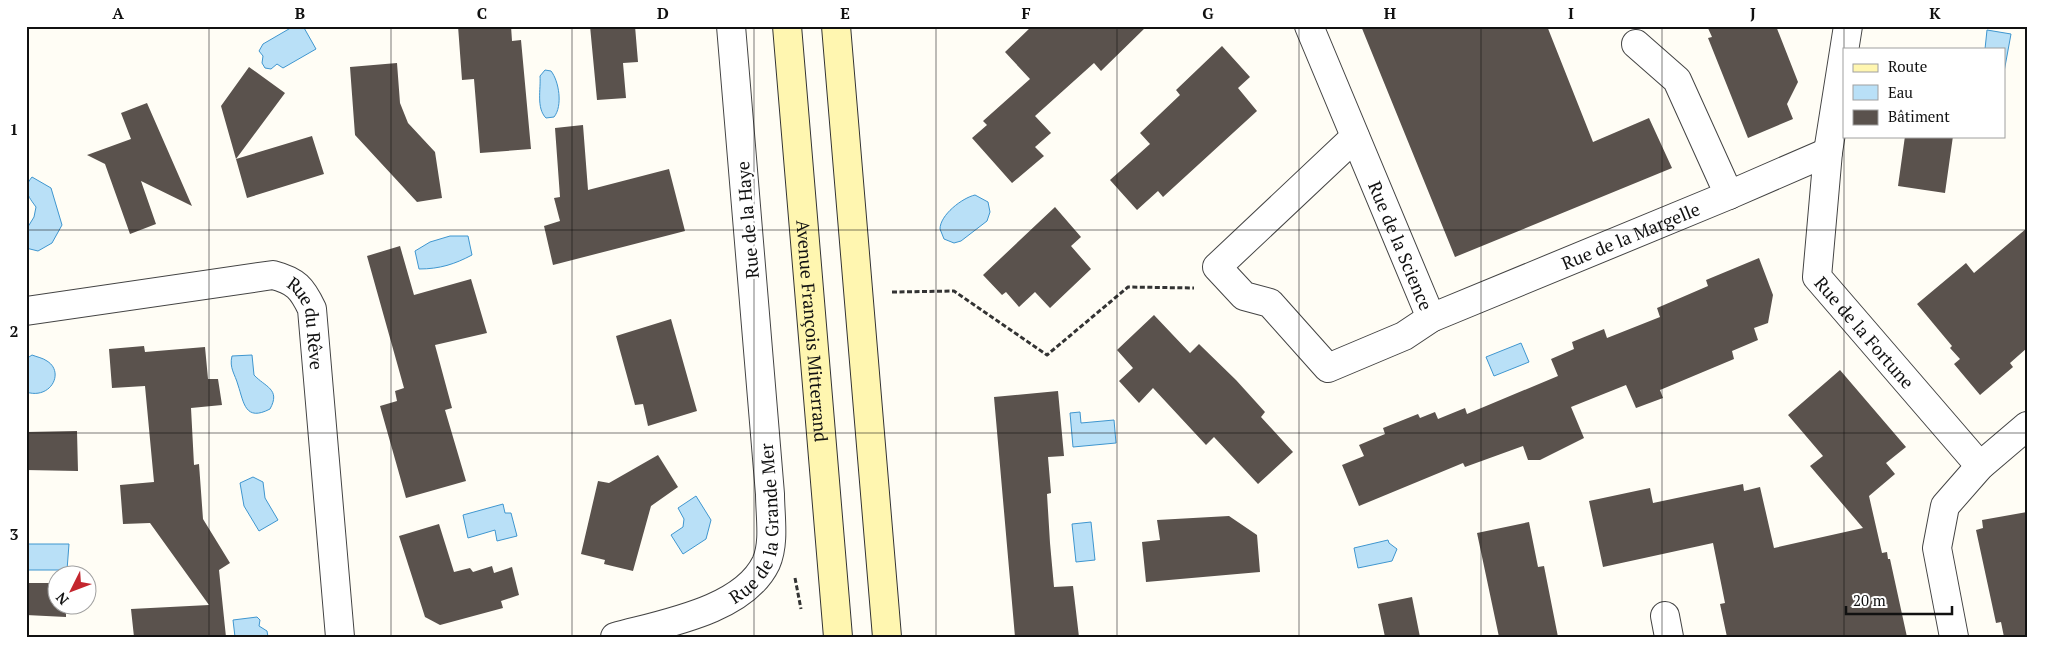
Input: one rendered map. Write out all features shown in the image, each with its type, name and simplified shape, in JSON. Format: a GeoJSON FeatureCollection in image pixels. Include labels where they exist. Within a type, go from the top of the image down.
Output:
{"type":"FeatureCollection","features":[{"type":"Feature","properties":{"kind":"main road","name":"Avenue François Mitterrand"},"geometry":{"type":"LineString","coordinates":[[787,26],[838,637]]}},
{"type":"Feature","properties":{"kind":"main road"},"geometry":{"type":"LineString","coordinates":[[836,26],[887,637]]}},
{"type":"Feature","properties":{"kind":"street","name":"Rue de la Haye"},"geometry":{"type":"LineString","coordinates":[[731,26],[763,413]]}},
{"type":"Feature","properties":{"kind":"street","name":"Rue de la Science"},"geometry":{"type":"LineString","coordinates":[[1227,278],[1244,296],[1270,303],[1328,368],[1404,336],[1431,318],[1309,26]]}},
{"type":"Feature","properties":{"kind":"street","name":"Rue de la Fortune"},"geometry":{"type":"LineString","coordinates":[[1845,48],[1848,26]]}},
{"type":"Feature","properties":{"kind":"street"},"geometry":{"type":"LineString","coordinates":[[1636,44],[1677,80],[1729,195]]}},
{"type":"Feature","properties":{"kind":"street","name":"Rue de la Fortune"},"geometry":{"type":"LineString","coordinates":[[1843,58],[1828,152],[1817,277],[1980,466]]}},
{"type":"Feature","properties":{"kind":"street"},"geometry":{"type":"LineString","coordinates":[[1227,278],[1217,267],[1355,137]]}},
{"type":"Feature","properties":{"kind":"street","name":"Rue de la Margelle"},"geometry":{"type":"LineString","coordinates":[[1431,318],[1828,152]]}},
{"type":"Feature","properties":{"kind":"street","name":"Rue du Rêve"},"geometry":{"type":"LineString","coordinates":[[26,310],[273,275],[290,279],[304,292],[312,309],[340,637]]}},
{"type":"Feature","properties":{"kind":"street","name":"Rue de la Grande Mer"},"geometry":{"type":"LineString","coordinates":[[615,637],[717,606],[738,594],[755,578],[766,562],[770,543],[770,494],[763,413]]}},
{"type":"Feature","properties":{"kind":"street"},"geometry":{"type":"LineString","coordinates":[[1954,637],[1937,548],[1945,506],[1980,466],[2027,426]]}},
{"type":"Feature","properties":{"kind":"path"},"geometry":{"type":"LineString","coordinates":[[892,292],[954,291],[1047,355],[1128,287],[1213,289],[1227,278]]}},
{"type":"Feature","properties":{"kind":"water"},"geometry":{"type":"Polygon","coordinates":[[[294,26],[303,26],[316,49],[283,68],[277,64],[271,69],[265,68],[262,63],[263,56],[259,51],[263,44],[294,26]]]}},
{"type":"Feature","properties":{"kind":"water"},"geometry":{"type":"Polygon","coordinates":[[[1987,30],[2011,34],[2006,61],[2006,48],[1985,48],[1987,30]]]}},
{"type":"Feature","properties":{"kind":"water"},"geometry":{"type":"Polygon","coordinates":[[[545,70],[551,71],[554,75],[559,94],[557,112],[554,117],[546,118],[541,109],[540,98],[540,76],[545,70]]]}},
{"type":"Feature","properties":{"kind":"water"},"geometry":{"type":"Polygon","coordinates":[[[32,177],[51,188],[62,225],[52,243],[38,251],[26,248],[26,230],[34,217],[36,207],[27,192],[27,185],[32,177]]]}},
{"type":"Feature","properties":{"kind":"water"},"geometry":{"type":"Polygon","coordinates":[[[975,195],[988,202],[990,212],[987,221],[961,241],[954,243],[944,239],[940,229],[944,218],[958,203],[975,195]]]}},
{"type":"Feature","properties":{"kind":"water"},"geometry":{"type":"Polygon","coordinates":[[[450,236],[468,236],[472,255],[447,265],[419,269],[415,251],[430,242],[450,236]]]}},
{"type":"Feature","properties":{"kind":"water"},"geometry":{"type":"Polygon","coordinates":[[[1521,343],[1529,362],[1494,376],[1486,357],[1521,343]]]}},
{"type":"Feature","properties":{"kind":"water"},"geometry":{"type":"Polygon","coordinates":[[[32,355],[47,361],[55,372],[53,384],[42,392],[26,392],[26,359],[32,355]]]}},
{"type":"Feature","properties":{"kind":"water"},"geometry":{"type":"Polygon","coordinates":[[[252,355],[254,375],[270,389],[274,397],[270,409],[255,413],[250,412],[244,404],[231,364],[232,356],[252,355]]]}},
{"type":"Feature","properties":{"kind":"water"},"geometry":{"type":"Polygon","coordinates":[[[1080,412],[1081,423],[1114,420],[1116,443],[1073,447],[1070,413],[1080,412]]]}},
{"type":"Feature","properties":{"kind":"water"},"geometry":{"type":"Polygon","coordinates":[[[253,477],[263,482],[265,498],[278,520],[259,531],[244,506],[240,483],[253,477]]]}},
{"type":"Feature","properties":{"kind":"water"},"geometry":{"type":"Polygon","coordinates":[[[696,496],[711,520],[706,539],[683,554],[671,535],[683,527],[684,519],[678,508],[696,496]]]}},
{"type":"Feature","properties":{"kind":"water"},"geometry":{"type":"Polygon","coordinates":[[[503,504],[505,513],[511,513],[517,536],[497,541],[495,530],[468,538],[463,515],[503,504]]]}},
{"type":"Feature","properties":{"kind":"water"},"geometry":{"type":"Polygon","coordinates":[[[1091,522],[1095,560],[1076,562],[1072,524],[1091,522]]]}},
{"type":"Feature","properties":{"kind":"water"},"geometry":{"type":"Polygon","coordinates":[[[1388,540],[1397,549],[1392,561],[1358,568],[1354,548],[1388,540]]]}},
{"type":"Feature","properties":{"kind":"water"},"geometry":{"type":"Polygon","coordinates":[[[26,544],[69,544],[67,566],[48,566],[48,570],[26,570],[26,544]]]}},
{"type":"Feature","properties":{"kind":"water"},"geometry":{"type":"Polygon","coordinates":[[[257,617],[260,620],[259,626],[267,631],[268,637],[235,637],[233,620],[257,617]]]}},
{"type":"Feature","properties":{"kind":"building"},"geometry":{"type":"Polygon","coordinates":[[[458,26],[511,26],[512,41],[521,40],[531,149],[480,153],[474,79],[462,80],[458,26]]]}},
{"type":"Feature","properties":{"kind":"building"},"geometry":{"type":"Polygon","coordinates":[[[590,26],[635,26],[638,62],[623,63],[626,98],[597,100],[590,26]]]}},
{"type":"Feature","properties":{"kind":"building"},"geometry":{"type":"Polygon","coordinates":[[[1032,26],[1147,26],[1101,71],[1094,63],[1035,116],[1051,133],[1035,147],[1044,156],[1012,183],[972,138],[987,125],[983,121],[1030,79],[1005,52],[1032,26]]]}},
{"type":"Feature","properties":{"kind":"building"},"geometry":{"type":"Polygon","coordinates":[[[1361,26],[1547,26],[1593,142],[1649,118],[1672,168],[1455,257],[1361,26]]]}},
{"type":"Feature","properties":{"kind":"building"},"geometry":{"type":"Polygon","coordinates":[[[1707,26],[1776,26],[1798,82],[1787,104],[1793,119],[1748,138],[1708,38],[1712,37],[1707,26]]]}},
{"type":"Feature","properties":{"kind":"building"},"geometry":{"type":"Polygon","coordinates":[[[1222,46],[1250,77],[1238,88],[1257,111],[1163,197],[1158,191],[1137,210],[1110,180],[1150,144],[1140,133],[1180,95],[1176,90],[1222,46]]]}},
{"type":"Feature","properties":{"kind":"building"},"geometry":{"type":"Polygon","coordinates":[[[397,63],[400,103],[408,123],[435,152],[442,198],[417,202],[355,135],[350,67],[397,63]]]}},
{"type":"Feature","properties":{"kind":"building"},"geometry":{"type":"Polygon","coordinates":[[[249,67],[285,93],[236,159],[221,106],[249,67]]]}},
{"type":"Feature","properties":{"kind":"building"},"geometry":{"type":"Polygon","coordinates":[[[147,103],[192,206],[141,181],[156,224],[130,234],[105,164],[87,155],[131,139],[121,113],[147,103]]]}},
{"type":"Feature","properties":{"kind":"building"},"geometry":{"type":"Polygon","coordinates":[[[583,125],[588,190],[669,169],[685,231],[553,265],[544,226],[560,221],[554,198],[560,197],[555,128],[583,125]]]}},
{"type":"Feature","properties":{"kind":"building"},"geometry":{"type":"Polygon","coordinates":[[[312,136],[324,174],[247,198],[236,159],[312,136]]]}},
{"type":"Feature","properties":{"kind":"building"},"geometry":{"type":"Polygon","coordinates":[[[1905,138],[1953,138],[1945,193],[1898,186],[1905,138]]]}},
{"type":"Feature","properties":{"kind":"building"},"geometry":{"type":"Polygon","coordinates":[[[1055,207],[1081,237],[1071,246],[1091,269],[1050,308],[1035,292],[1019,307],[1006,292],[1002,295],[983,275],[1055,207]]]}},
{"type":"Feature","properties":{"kind":"building"},"geometry":{"type":"Polygon","coordinates":[[[2027,228],[2027,348],[2010,363],[2013,367],[1980,395],[1954,364],[1960,359],[1950,348],[1952,346],[1917,304],[1966,263],[1974,273],[2027,228]]]}},
{"type":"Feature","properties":{"kind":"building"},"geometry":{"type":"Polygon","coordinates":[[[400,246],[414,295],[471,279],[487,333],[435,345],[452,408],[445,410],[466,481],[406,498],[380,406],[397,401],[395,391],[404,388],[367,256],[400,246]]]}},
{"type":"Feature","properties":{"kind":"building"},"geometry":{"type":"Polygon","coordinates":[[[1759,258],[1773,295],[1768,323],[1754,328],[1758,340],[1732,351],[1734,359],[1660,390],[1663,398],[1636,408],[1626,385],[1571,407],[1584,438],[1540,460],[1528,460],[1523,446],[1465,467],[1463,463],[1359,506],[1342,465],[1364,456],[1359,445],[1385,434],[1383,428],[1418,414],[1420,418],[1435,412],[1438,419],[1465,408],[1467,414],[1558,376],[1551,359],[1574,349],[1572,342],[1604,329],[1607,338],[1660,317],[1657,308],[1708,286],[1706,280],[1759,258]]]}},
{"type":"Feature","properties":{"kind":"building"},"geometry":{"type":"Polygon","coordinates":[[[1154,315],[1190,353],[1199,344],[1236,380],[1265,412],[1261,417],[1293,452],[1258,484],[1214,437],[1206,445],[1153,388],[1139,403],[1119,381],[1133,368],[1117,350],[1154,315]]]}},
{"type":"Feature","properties":{"kind":"building"},"geometry":{"type":"Polygon","coordinates":[[[671,319],[697,411],[648,426],[643,404],[635,405],[616,336],[671,319]]]}},
{"type":"Feature","properties":{"kind":"building"},"geometry":{"type":"Polygon","coordinates":[[[144,346],[145,352],[205,347],[208,379],[218,379],[222,405],[191,408],[194,465],[199,464],[203,519],[230,563],[219,570],[226,637],[134,637],[131,609],[209,605],[150,523],[123,524],[120,485],[154,482],[145,386],[112,388],[109,349],[144,346]]]}},
{"type":"Feature","properties":{"kind":"building"},"geometry":{"type":"Polygon","coordinates":[[[1840,370],[1906,447],[1886,463],[1895,474],[1869,496],[1882,553],[1887,552],[1888,559],[1890,559],[1907,637],[1727,637],[1720,604],[1725,603],[1713,543],[1603,567],[1589,501],[1650,488],[1653,503],[1743,484],[1744,491],[1760,487],[1774,548],[1863,528],[1810,466],[1823,456],[1788,415],[1840,370]]]}},
{"type":"Feature","properties":{"kind":"building"},"geometry":{"type":"Polygon","coordinates":[[[1058,391],[1064,456],[1048,457],[1051,493],[1047,494],[1050,543],[1054,587],[1073,586],[1079,637],[1015,637],[994,397],[1058,391]]]}},
{"type":"Feature","properties":{"kind":"building"},"geometry":{"type":"Polygon","coordinates":[[[77,431],[78,471],[26,470],[26,432],[77,431]]]}},
{"type":"Feature","properties":{"kind":"building"},"geometry":{"type":"Polygon","coordinates":[[[658,455],[678,487],[651,506],[633,571],[604,564],[605,560],[581,554],[598,481],[609,483],[658,455]]]}},
{"type":"Feature","properties":{"kind":"building"},"geometry":{"type":"Polygon","coordinates":[[[2027,512],[2027,637],[2004,637],[2001,622],[1996,623],[1976,530],[1983,528],[1982,520],[2027,512]]]}},
{"type":"Feature","properties":{"kind":"building"},"geometry":{"type":"Polygon","coordinates":[[[1229,516],[1257,535],[1260,572],[1146,582],[1142,542],[1160,540],[1157,520],[1229,516]]]}},
{"type":"Feature","properties":{"kind":"building"},"geometry":{"type":"Polygon","coordinates":[[[1529,522],[1538,567],[1544,566],[1558,637],[1499,637],[1477,533],[1529,522]]]}},
{"type":"Feature","properties":{"kind":"building"},"geometry":{"type":"Polygon","coordinates":[[[439,524],[454,572],[470,568],[473,572],[492,566],[494,573],[512,567],[519,595],[501,601],[503,608],[440,625],[425,617],[399,536],[439,524]]]}},
{"type":"Feature","properties":{"kind":"building"},"geometry":{"type":"Polygon","coordinates":[[[26,583],[48,583],[48,616],[66,617],[26,615],[26,583]]]}},
{"type":"Feature","properties":{"kind":"building"},"geometry":{"type":"Polygon","coordinates":[[[1412,597],[1420,637],[1385,637],[1378,604],[1412,597]]]}}]}
